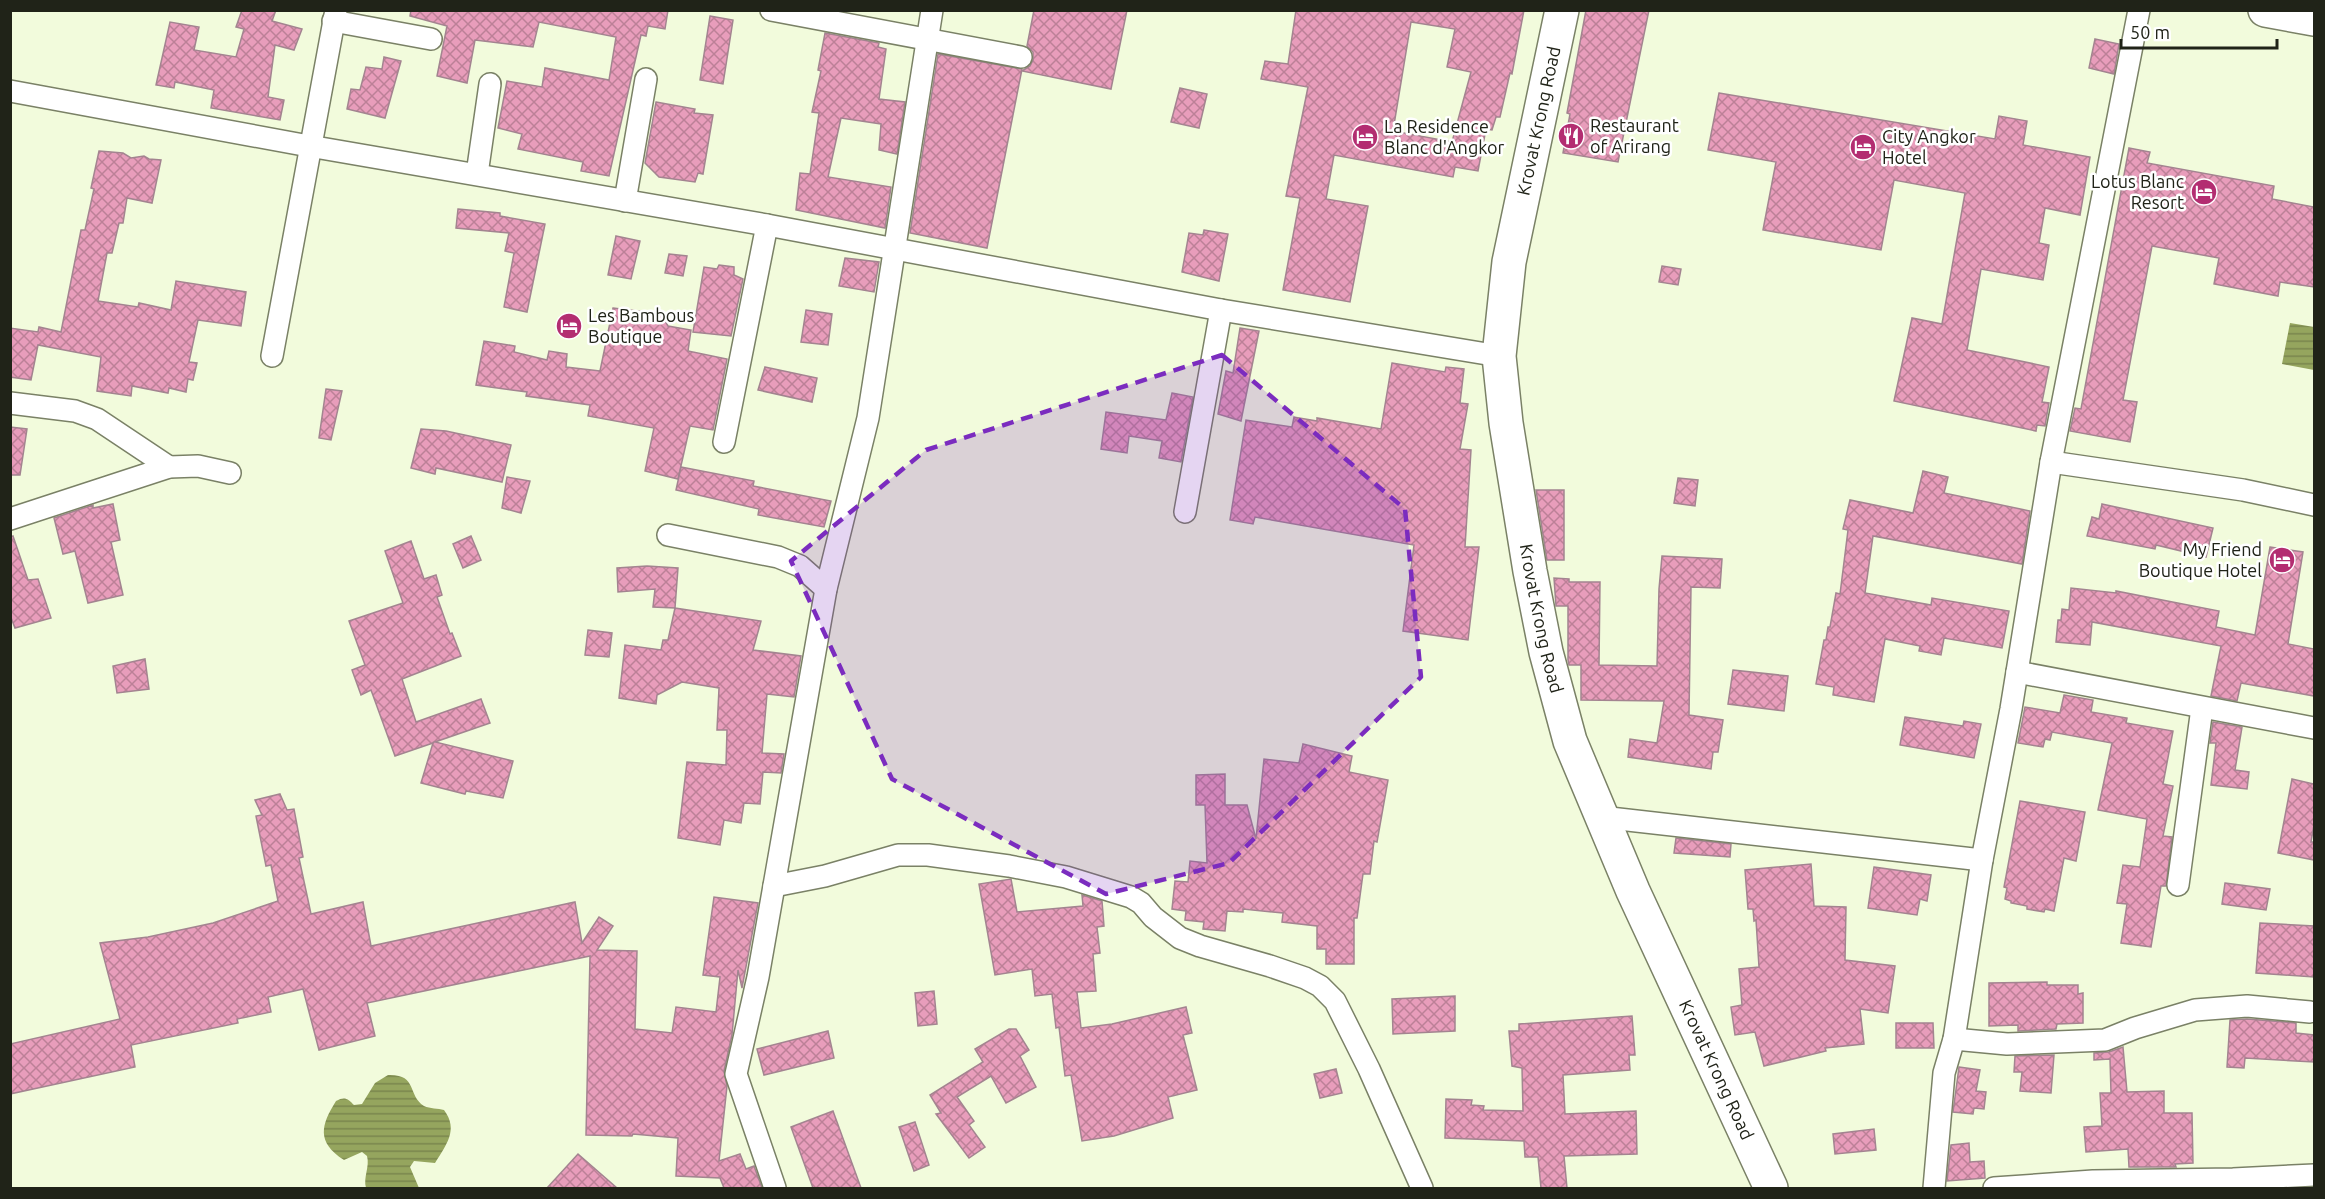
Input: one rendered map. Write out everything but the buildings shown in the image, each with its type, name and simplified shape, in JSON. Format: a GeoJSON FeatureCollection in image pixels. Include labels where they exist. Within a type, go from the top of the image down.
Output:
{"type":"FeatureCollection","features":[{"type":"Feature","properties":{"kind":"main road","name":"Krovat Krong Road"},"geometry":{"type":"LineString","coordinates":[[1562,10],[1509,262],[1499,356],[1516,488],[1546,652],[1570,741],[1633,891],[1771,1188]]}},
{"type":"Feature","properties":{"kind":"main road"},"geometry":{"type":"LineString","coordinates":[[2265,10],[2314,20]]}},
{"type":"Feature","properties":{"kind":"street"},"geometry":{"type":"LineString","coordinates":[[771,10],[1021,57]]}},
{"type":"Feature","properties":{"kind":"street"},"geometry":{"type":"LineString","coordinates":[[775,1188],[736,1074],[758,977],[826,589],[868,418],[932,10]]}},
{"type":"Feature","properties":{"kind":"street"},"geometry":{"type":"LineString","coordinates":[[1934,1188],[1944,1073],[1954,1039],[1982,860],[2017,672],[2051,462],[2139,10]]}},
{"type":"Feature","properties":{"kind":"street"},"geometry":{"type":"LineString","coordinates":[[272,356],[334,16],[431,39]]}},
{"type":"Feature","properties":{"kind":"street"},"geometry":{"type":"LineString","coordinates":[[625,201],[646,79]]}},
{"type":"Feature","properties":{"kind":"street"},"geometry":{"type":"LineString","coordinates":[[477,174],[490,84]]}},
{"type":"Feature","properties":{"kind":"street"},"geometry":{"type":"LineString","coordinates":[[10,91],[309,147],[767,225],[1221,310],[1499,356]]}},
{"type":"Feature","properties":{"kind":"street"},"geometry":{"type":"LineString","coordinates":[[724,442],[767,225]]}},
{"type":"Feature","properties":{"kind":"street"},"geometry":{"type":"LineString","coordinates":[[1185,512],[1221,310]]}},
{"type":"Feature","properties":{"kind":"street"},"geometry":{"type":"LineString","coordinates":[[10,403],[75,411],[97,419],[169,466]]}},
{"type":"Feature","properties":{"kind":"street"},"geometry":{"type":"LineString","coordinates":[[2051,462],[2243,490],[2314,505]]}},
{"type":"Feature","properties":{"kind":"street"},"geometry":{"type":"LineString","coordinates":[[10,519],[169,466],[198,466],[230,473]]}},
{"type":"Feature","properties":{"kind":"street"},"geometry":{"type":"LineString","coordinates":[[668,535],[778,557],[800,566],[826,589]]}},
{"type":"Feature","properties":{"kind":"street"},"geometry":{"type":"LineString","coordinates":[[2017,672],[2314,728]]}},
{"type":"Feature","properties":{"kind":"street"},"geometry":{"type":"LineString","coordinates":[[2178,885],[2202,708]]}},
{"type":"Feature","properties":{"kind":"street"},"geometry":{"type":"LineString","coordinates":[[1601,817],[1982,860]]}},
{"type":"Feature","properties":{"kind":"street"},"geometry":{"type":"LineString","coordinates":[[774,886],[825,876],[898,855],[928,855],[1009,866],[1066,877],[1131,897],[1141,903],[1153,917],[1180,938],[1305,978],[1320,986],[1335,1001],[1369,1069],[1422,1188]]}},
{"type":"Feature","properties":{"kind":"street"},"geometry":{"type":"LineString","coordinates":[[1954,1039],[2007,1044],[2105,1040],[2135,1028],[2195,1010],[2247,1006],[2310,1012]]}},
{"type":"Feature","properties":{"kind":"street"},"geometry":{"type":"LineString","coordinates":[[1994,1188],[2093,1181],[2232,1184],[2314,1175]]}},
{"type":"Feature","properties":{"kind":"highlighted area"},"geometry":{"type":"Polygon","coordinates":[[[1222,355],[1405,509],[1421,677],[1229,863],[1106,894],[892,779],[791,561],[926,450],[1222,355]]]}},
{"type":"Feature","properties":{"kind":"shaded area"},"geometry":{"type":"Polygon","coordinates":[[[2290,323],[2314,327],[2314,370],[2282,364],[2290,323]]]}},
{"type":"Feature","properties":{"kind":"shaded area"},"geometry":{"type":"Polygon","coordinates":[[[388,1075],[408,1081],[419,1101],[426,1107],[444,1110],[450,1124],[449,1137],[435,1163],[414,1161],[410,1167],[419,1188],[366,1188],[367,1156],[362,1152],[344,1160],[329,1147],[325,1140],[325,1125],[336,1101],[344,1098],[354,1105],[362,1104],[375,1083],[388,1075]]]}},
{"type":"Feature","properties":{"kind":"place","name":"Restaurant of Arirang"},"geometry":{"type":"Point","coordinates":[1571,136]}},
{"type":"Feature","properties":{"kind":"place","name":"La Residence Blanc d'Angkor"},"geometry":{"type":"Point","coordinates":[1365,137]}},
{"type":"Feature","properties":{"kind":"place","name":"City Angkor Hotel"},"geometry":{"type":"Point","coordinates":[1863,147]}},
{"type":"Feature","properties":{"kind":"place","name":"Lotus Blanc Resort"},"geometry":{"type":"Point","coordinates":[2204,192]}},
{"type":"Feature","properties":{"kind":"place","name":"Les Bambous Boutique"},"geometry":{"type":"Point","coordinates":[569,326]}},
{"type":"Feature","properties":{"kind":"place","name":"My Friend Boutique Hotel"},"geometry":{"type":"Point","coordinates":[2282,560]}}]}
